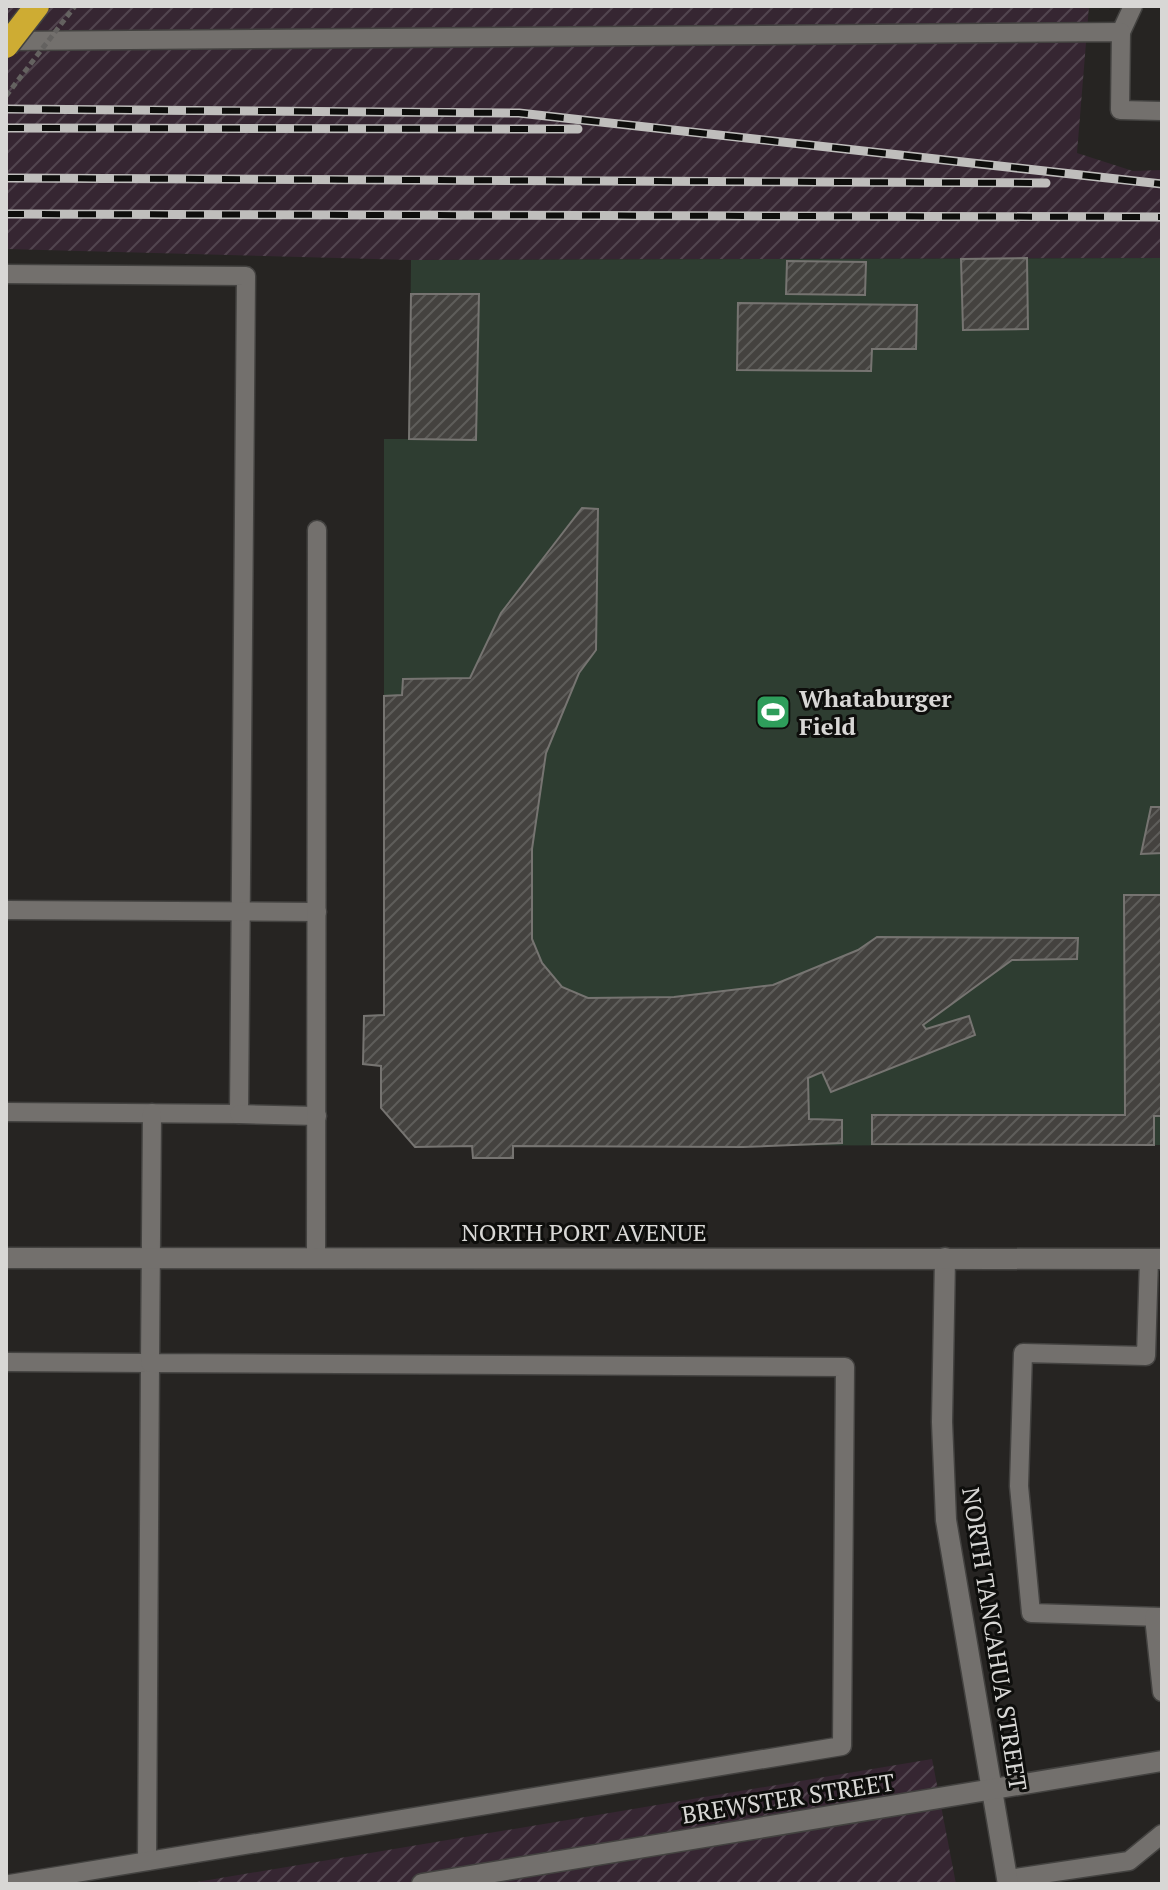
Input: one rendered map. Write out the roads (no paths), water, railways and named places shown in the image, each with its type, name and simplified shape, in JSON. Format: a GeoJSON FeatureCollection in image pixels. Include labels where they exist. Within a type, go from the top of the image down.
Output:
{"type":"FeatureCollection","features":[{"type":"Feature","properties":{"kind":"highway"},"geometry":{"type":"LineString","coordinates":[[6,43],[37,6]]}},
{"type":"Feature","properties":{"kind":"street","name":"NORTH PORT AVENUE"},"geometry":{"type":"LineString","coordinates":[[6,1258],[1156,1259]]}},
{"type":"Feature","properties":{"kind":"street","name":"NORTH TANCAHUA STREET"},"geometry":{"type":"LineString","coordinates":[[945,1258],[942,1422],[946,1520],[1008,1882]]}},
{"type":"Feature","properties":{"kind":"street","name":"BREWSTER STREET"},"geometry":{"type":"LineString","coordinates":[[422,1884],[1162,1761]]}},
{"type":"Feature","properties":{"kind":"lane"},"geometry":{"type":"LineString","coordinates":[[1133,6],[1121,32],[1120,110],[1162,111]]}},
{"type":"Feature","properties":{"kind":"lane"},"geometry":{"type":"LineString","coordinates":[[6,43],[1121,32]]}},
{"type":"Feature","properties":{"kind":"lane"},"geometry":{"type":"LineString","coordinates":[[6,274],[246,276],[239,1114]]}},
{"type":"Feature","properties":{"kind":"lane"},"geometry":{"type":"LineString","coordinates":[[316,1258],[317,530]]}},
{"type":"Feature","properties":{"kind":"lane"},"geometry":{"type":"LineString","coordinates":[[6,910],[317,912]]}},
{"type":"Feature","properties":{"kind":"lane"},"geometry":{"type":"LineString","coordinates":[[6,1112],[317,1116]]}},
{"type":"Feature","properties":{"kind":"lane"},"geometry":{"type":"LineString","coordinates":[[147,1861],[152,1113]]}},
{"type":"Feature","properties":{"kind":"lane"},"geometry":{"type":"LineString","coordinates":[[1156,1259],[1154,1357],[1023,1353],[1019,1486],[1031,1613],[1158,1617],[1162,1692]]}},
{"type":"Feature","properties":{"kind":"lane"},"geometry":{"type":"LineString","coordinates":[[6,1362],[845,1367],[842,1746],[10,1884]]}},
{"type":"Feature","properties":{"kind":"lane"},"geometry":{"type":"LineString","coordinates":[[1008,1882],[1088,1876],[1129,1861],[1162,1834]]}},
{"type":"Feature","properties":{"kind":"railway"},"geometry":{"type":"LineString","coordinates":[[6,109],[519,113],[1162,184]]}},
{"type":"Feature","properties":{"kind":"railway"},"geometry":{"type":"LineString","coordinates":[[6,128],[578,129]]}},
{"type":"Feature","properties":{"kind":"railway"},"geometry":{"type":"LineString","coordinates":[[6,178],[1046,183]]}},
{"type":"Feature","properties":{"kind":"railway"},"geometry":{"type":"LineString","coordinates":[[6,214],[1162,217]]}},
{"type":"Feature","properties":{"kind":"place","name":"Whataburger Field"},"geometry":{"type":"Point","coordinates":[773,712]}}]}
